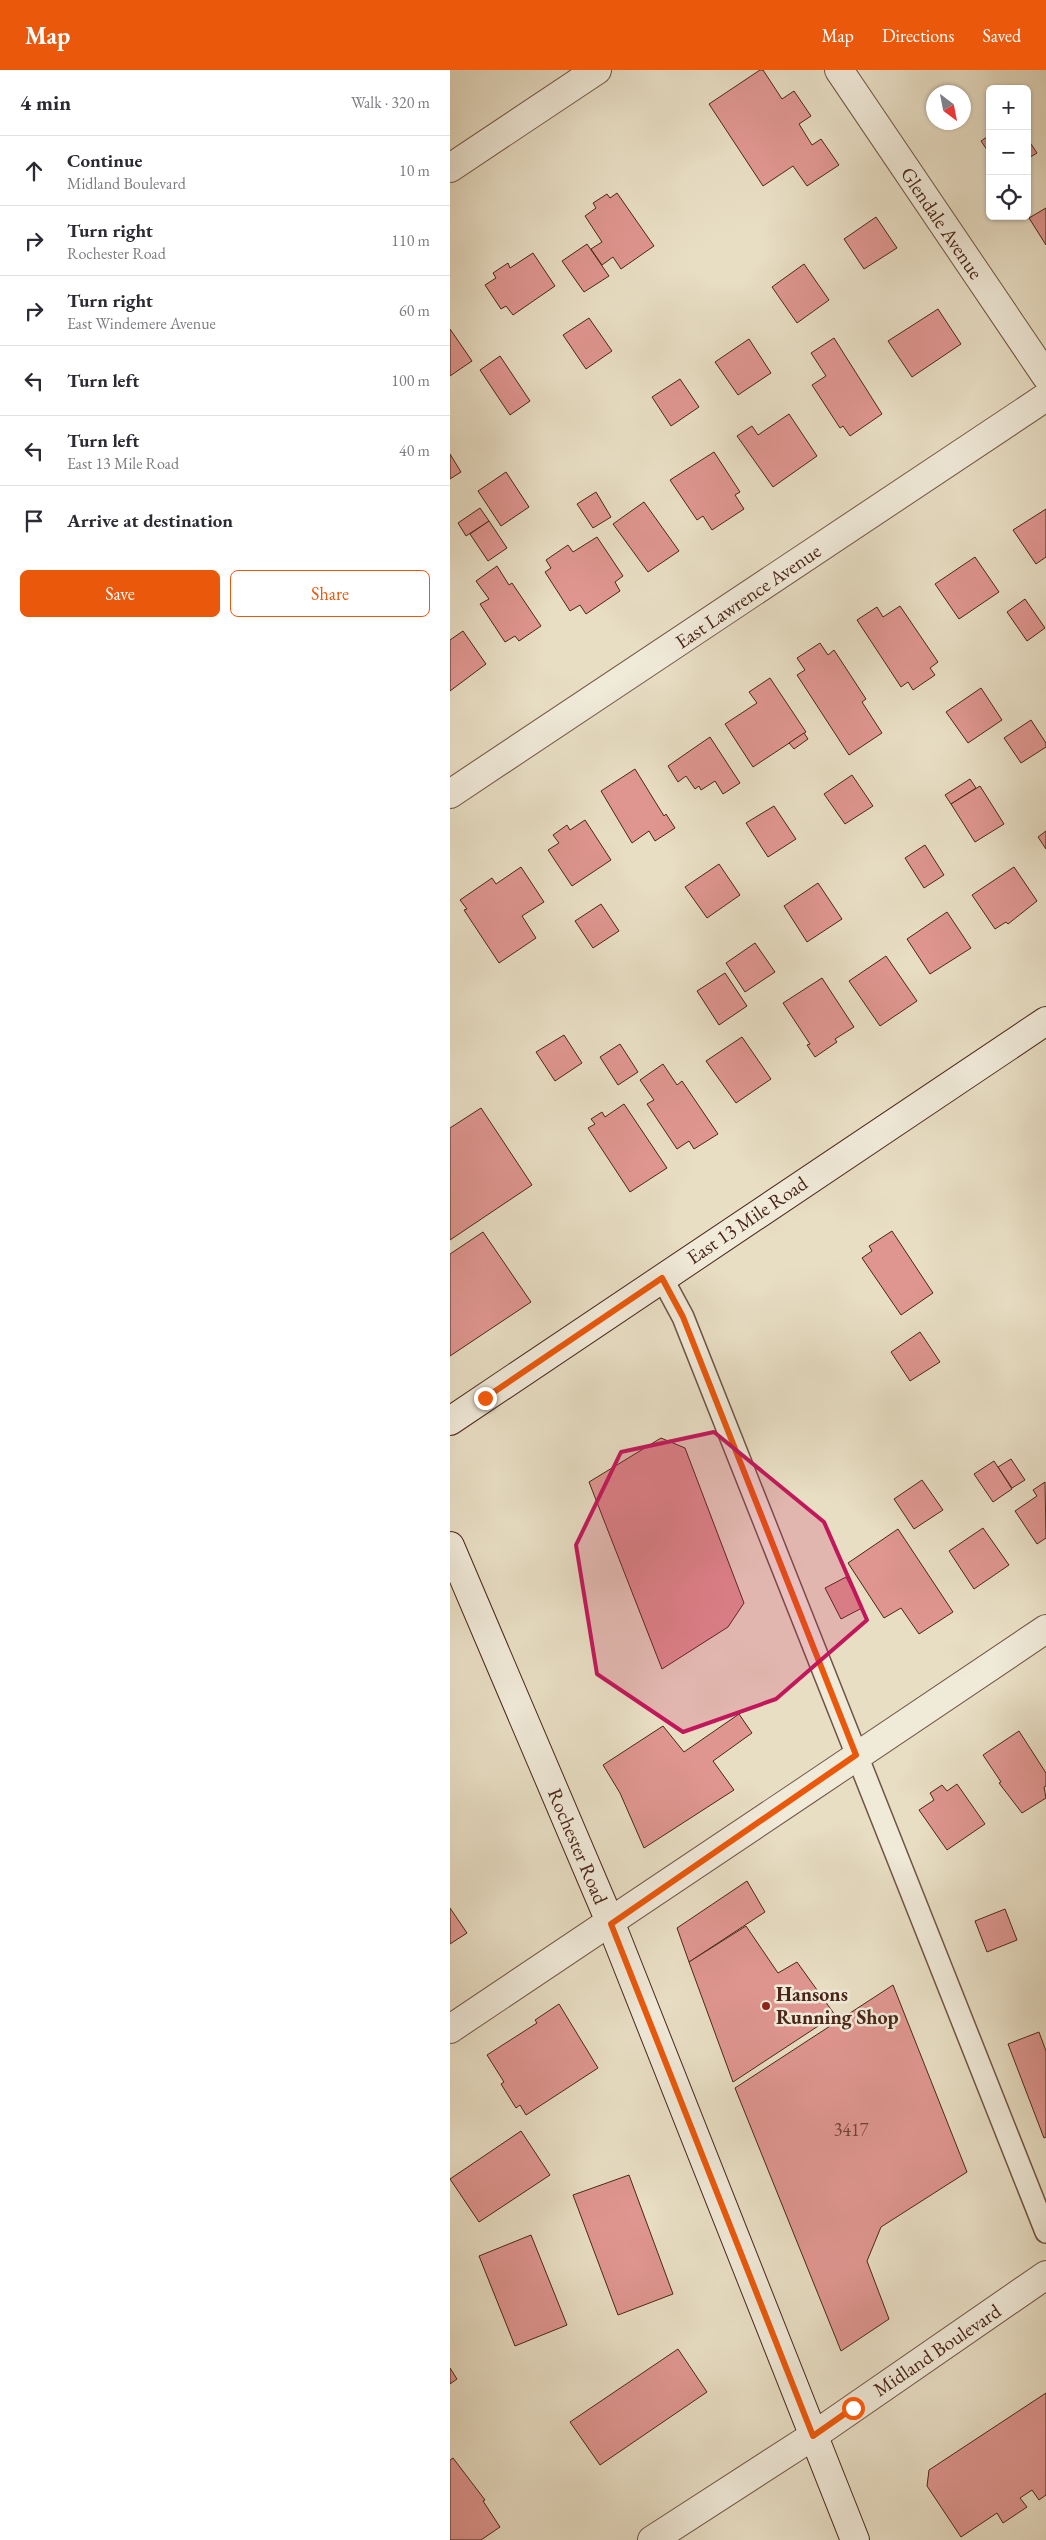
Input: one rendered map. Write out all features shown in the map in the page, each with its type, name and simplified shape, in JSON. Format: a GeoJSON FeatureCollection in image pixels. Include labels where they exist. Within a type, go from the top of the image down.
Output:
{"type":"FeatureCollection","features":[{"type":"Feature","properties":{"kind":"street"},"geometry":{"type":"LineString","coordinates":[[450,168],[597,70]]}},
{"type":"Feature","properties":{"kind":"street","name":"Glendale Avenue"},"geometry":{"type":"LineString","coordinates":[[839,70],[1046,376]]}},
{"type":"Feature","properties":{"kind":"street","name":"East Lawrence Avenue"},"geometry":{"type":"LineString","coordinates":[[450,794],[1046,397]]}},
{"type":"Feature","properties":{"kind":"street","name":"East 13 Mile Road"},"geometry":{"type":"LineString","coordinates":[[450,1421],[1046,1021]]}},
{"type":"Feature","properties":{"kind":"street","name":"Rochester Road"},"geometry":{"type":"LineString","coordinates":[[450,1546],[611,1924],[855,2540]]}},
{"type":"Feature","properties":{"kind":"street"},"geometry":{"type":"LineString","coordinates":[[450,2029],[611,1924],[856,1755],[1046,1629]]}},
{"type":"Feature","properties":{"kind":"street","name":"Midland Boulevard"},"geometry":{"type":"LineString","coordinates":[[652,2540],[813,2436],[1046,2275]]}},
{"type":"Feature","properties":{"kind":"lane"},"geometry":{"type":"LineString","coordinates":[[662,1278],[683,1317],[1046,2232]]}},
{"type":"Feature","properties":{"kind":"highlighted area"},"geometry":{"type":"Polygon","coordinates":[[[714,1432],[824,1522],[867,1620],[776,1699],[683,1732],[597,1674],[576,1545],[621,1452],[714,1432]]]}},
{"type":"Feature","properties":{"kind":"building"},"geometry":{"type":"Polygon","coordinates":[[[760,70],[763,70],[782,99],[794,91],[811,116],[799,124],[812,145],[821,139],[839,165],[807,186],[793,166],[763,186],[709,104],[760,70]]]}},
{"type":"Feature","properties":{"kind":"building"},"geometry":{"type":"Polygon","coordinates":[[[986,138],[986,148],[981,141],[986,138]]]}},
{"type":"Feature","properties":{"kind":"building"},"geometry":{"type":"Polygon","coordinates":[[[1031,144],[1037,153],[1031,157],[1031,144]]]}},
{"type":"Feature","properties":{"kind":"building"},"geometry":{"type":"Polygon","coordinates":[[[617,193],[654,246],[621,269],[613,257],[602,265],[591,249],[602,242],[585,216],[596,208],[593,203],[607,194],[610,198],[617,193]]]}},
{"type":"Feature","properties":{"kind":"building"},"geometry":{"type":"Polygon","coordinates":[[[1046,208],[1046,245],[1030,220],[1031,217],[1046,208]]]}},
{"type":"Feature","properties":{"kind":"building"},"geometry":{"type":"Polygon","coordinates":[[[876,217],[897,248],[864,269],[844,239],[876,217]]]}},
{"type":"Feature","properties":{"kind":"building"},"geometry":{"type":"Polygon","coordinates":[[[587,244],[609,276],[584,292],[562,261],[587,244]]]}},
{"type":"Feature","properties":{"kind":"building"},"geometry":{"type":"Polygon","coordinates":[[[533,253],[555,286],[513,315],[506,306],[501,309],[485,285],[496,278],[493,273],[508,263],[510,268],[533,253]]]}},
{"type":"Feature","properties":{"kind":"building"},"geometry":{"type":"Polygon","coordinates":[[[804,264],[829,300],[797,323],[772,287],[804,264]]]}},
{"type":"Feature","properties":{"kind":"building"},"geometry":{"type":"Polygon","coordinates":[[[938,309],[961,344],[912,377],[888,341],[938,309]]]}},
{"type":"Feature","properties":{"kind":"building"},"geometry":{"type":"Polygon","coordinates":[[[589,318],[612,351],[586,369],[563,335],[589,318]]]}},
{"type":"Feature","properties":{"kind":"building"},"geometry":{"type":"Polygon","coordinates":[[[450,329],[472,361],[450,376],[450,329]]]}},
{"type":"Feature","properties":{"kind":"building"},"geometry":{"type":"Polygon","coordinates":[[[834,338],[882,414],[850,436],[843,426],[840,428],[812,385],[826,376],[811,353],[834,338]]]}},
{"type":"Feature","properties":{"kind":"building"},"geometry":{"type":"Polygon","coordinates":[[[749,339],[771,373],[738,395],[715,362],[749,339]]]}},
{"type":"Feature","properties":{"kind":"building"},"geometry":{"type":"Polygon","coordinates":[[[500,356],[530,401],[510,415],[480,370],[500,356]]]}},
{"type":"Feature","properties":{"kind":"building"},"geometry":{"type":"Polygon","coordinates":[[[680,379],[699,407],[671,426],[652,397],[680,379]]]}},
{"type":"Feature","properties":{"kind":"building"},"geometry":{"type":"Polygon","coordinates":[[[789,414],[817,456],[773,487],[737,436],[752,426],[758,435],[789,414]]]}},
{"type":"Feature","properties":{"kind":"building"},"geometry":{"type":"Polygon","coordinates":[[[714,452],[740,492],[735,495],[744,509],[712,530],[703,516],[697,520],[670,480],[714,452]]]}},
{"type":"Feature","properties":{"kind":"building"},"geometry":{"type":"Polygon","coordinates":[[[450,454],[461,472],[450,479],[450,454]]]}},
{"type":"Feature","properties":{"kind":"building"},"geometry":{"type":"Polygon","coordinates":[[[506,472],[529,507],[501,526],[478,491],[506,472]]]}},
{"type":"Feature","properties":{"kind":"building"},"geometry":{"type":"Polygon","coordinates":[[[596,492],[611,517],[593,528],[577,504],[596,492]]]}},
{"type":"Feature","properties":{"kind":"building"},"geometry":{"type":"Polygon","coordinates":[[[644,502],[679,551],[648,572],[613,524],[644,502]]]}},
{"type":"Feature","properties":{"kind":"building"},"geometry":{"type":"Polygon","coordinates":[[[480,508],[489,521],[466,536],[458,523],[480,508]]]}},
{"type":"Feature","properties":{"kind":"building"},"geometry":{"type":"Polygon","coordinates":[[[1046,509],[1046,557],[1036,564],[1013,530],[1046,509]]]}},
{"type":"Feature","properties":{"kind":"building"},"geometry":{"type":"Polygon","coordinates":[[[489,521],[507,548],[488,561],[470,534],[489,521]]]}},
{"type":"Feature","properties":{"kind":"building"},"geometry":{"type":"Polygon","coordinates":[[[597,537],[623,576],[615,582],[620,591],[586,614],[580,605],[570,611],[545,572],[551,568],[546,560],[568,545],[573,552],[597,537]]]}},
{"type":"Feature","properties":{"kind":"building"},"geometry":{"type":"Polygon","coordinates":[[[975,557],[999,592],[959,619],[935,584],[975,557]]]}},
{"type":"Feature","properties":{"kind":"building"},"geometry":{"type":"Polygon","coordinates":[[[497,566],[509,585],[512,583],[541,626],[519,641],[515,636],[505,642],[480,604],[489,599],[476,581],[497,566]]]}},
{"type":"Feature","properties":{"kind":"building"},"geometry":{"type":"Polygon","coordinates":[[[1025,599],[1045,628],[1027,641],[1007,612],[1025,599]]]}},
{"type":"Feature","properties":{"kind":"building"},"geometry":{"type":"Polygon","coordinates":[[[900,606],[938,662],[930,668],[935,675],[913,690],[908,682],[901,687],[857,620],[877,607],[883,617],[900,606]]]}},
{"type":"Feature","properties":{"kind":"building"},"geometry":{"type":"Polygon","coordinates":[[[463,631],[486,664],[450,691],[450,640],[463,631]]]}},
{"type":"Feature","properties":{"kind":"building"},"geometry":{"type":"Polygon","coordinates":[[[820,643],[828,655],[834,650],[866,699],[862,702],[882,733],[849,755],[797,675],[805,670],[797,658],[820,643]]]}},
{"type":"Feature","properties":{"kind":"building"},"geometry":{"type":"Polygon","coordinates":[[[770,678],[806,732],[753,767],[725,724],[757,703],[749,692],[770,678]]]}},
{"type":"Feature","properties":{"kind":"building"},"geometry":{"type":"Polygon","coordinates":[[[981,688],[1002,720],[968,743],[946,712],[981,688]]]}},
{"type":"Feature","properties":{"kind":"building"},"geometry":{"type":"Polygon","coordinates":[[[1031,720],[1046,743],[1046,747],[1021,763],[1004,738],[1031,720]]]}},
{"type":"Feature","properties":{"kind":"building"},"geometry":{"type":"Polygon","coordinates":[[[804,733],[808,739],[794,749],[789,743],[804,733]]]}},
{"type":"Feature","properties":{"kind":"building"},"geometry":{"type":"Polygon","coordinates":[[[710,737],[740,783],[723,794],[715,781],[701,790],[699,786],[695,789],[686,776],[678,782],[668,766],[710,737]]]}},
{"type":"Feature","properties":{"kind":"building"},"geometry":{"type":"Polygon","coordinates":[[[635,769],[664,816],[666,814],[675,828],[655,841],[649,831],[632,843],[601,791],[635,769]]]}},
{"type":"Feature","properties":{"kind":"building"},"geometry":{"type":"Polygon","coordinates":[[[852,775],[873,806],[845,824],[824,794],[852,775]]]}},
{"type":"Feature","properties":{"kind":"building"},"geometry":{"type":"Polygon","coordinates":[[[970,779],[976,788],[951,804],[945,795],[970,779]]]}},
{"type":"Feature","properties":{"kind":"building"},"geometry":{"type":"Polygon","coordinates":[[[980,786],[1004,824],[975,842],[951,804],[980,786]]]}},
{"type":"Feature","properties":{"kind":"building"},"geometry":{"type":"Polygon","coordinates":[[[774,806],[796,839],[768,857],[746,823],[774,806]]]}},
{"type":"Feature","properties":{"kind":"building"},"geometry":{"type":"Polygon","coordinates":[[[585,820],[611,860],[572,886],[548,850],[559,843],[553,835],[567,825],[570,830],[585,820]]]}},
{"type":"Feature","properties":{"kind":"building"},"geometry":{"type":"Polygon","coordinates":[[[1046,831],[1046,849],[1038,837],[1046,831]]]}},
{"type":"Feature","properties":{"kind":"building"},"geometry":{"type":"Polygon","coordinates":[[[925,845],[944,875],[924,888],[905,858],[925,845]]]}},
{"type":"Feature","properties":{"kind":"building"},"geometry":{"type":"Polygon","coordinates":[[[719,864],[740,895],[707,918],[685,887],[719,864]]]}},
{"type":"Feature","properties":{"kind":"building"},"geometry":{"type":"Polygon","coordinates":[[[521,867],[544,902],[522,916],[536,938],[499,963],[464,910],[467,909],[460,900],[492,878],[496,884],[521,867]]]}},
{"type":"Feature","properties":{"kind":"building"},"geometry":{"type":"Polygon","coordinates":[[[1014,867],[1037,901],[1008,924],[1006,922],[995,929],[972,895],[1014,867]]]}},
{"type":"Feature","properties":{"kind":"building"},"geometry":{"type":"Polygon","coordinates":[[[818,883],[842,919],[807,942],[784,906],[818,883]]]}},
{"type":"Feature","properties":{"kind":"building"},"geometry":{"type":"Polygon","coordinates":[[[601,904],[619,931],[593,948],[575,921],[601,904]]]}},
{"type":"Feature","properties":{"kind":"building"},"geometry":{"type":"Polygon","coordinates":[[[947,912],[971,948],[930,974],[907,939],[947,912]]]}},
{"type":"Feature","properties":{"kind":"building"},"geometry":{"type":"Polygon","coordinates":[[[755,943],[775,972],[745,992],[726,963],[755,943]]]}},
{"type":"Feature","properties":{"kind":"building"},"geometry":{"type":"Polygon","coordinates":[[[886,956],[917,1001],[880,1026],[849,981],[886,956]]]}},
{"type":"Feature","properties":{"kind":"building"},"geometry":{"type":"Polygon","coordinates":[[[725,973],[747,1006],[719,1025],[697,991],[725,973]]]}},
{"type":"Feature","properties":{"kind":"building"},"geometry":{"type":"Polygon","coordinates":[[[822,978],[854,1027],[835,1039],[837,1042],[815,1057],[807,1045],[810,1044],[783,1003],[822,978]]]}},
{"type":"Feature","properties":{"kind":"building"},"geometry":{"type":"Polygon","coordinates":[[[564,1035],[582,1063],[555,1081],[536,1052],[564,1035]]]}},
{"type":"Feature","properties":{"kind":"building"},"geometry":{"type":"Polygon","coordinates":[[[742,1037],[771,1079],[736,1103],[706,1061],[742,1037]]]}},
{"type":"Feature","properties":{"kind":"building"},"geometry":{"type":"Polygon","coordinates":[[[620,1044],[638,1072],[618,1085],[600,1057],[620,1044]]]}},
{"type":"Feature","properties":{"kind":"building"},"geometry":{"type":"Polygon","coordinates":[[[663,1064],[677,1085],[682,1081],[718,1134],[694,1149],[689,1141],[677,1149],[647,1104],[654,1100],[640,1080],[663,1064]]]}},
{"type":"Feature","properties":{"kind":"building"},"geometry":{"type":"Polygon","coordinates":[[[624,1104],[667,1168],[630,1192],[588,1128],[595,1124],[591,1119],[602,1112],[605,1117],[624,1104]]]}},
{"type":"Feature","properties":{"kind":"building"},"geometry":{"type":"Polygon","coordinates":[[[481,1108],[532,1185],[450,1240],[450,1128],[481,1108]]]}},
{"type":"Feature","properties":{"kind":"building"},"geometry":{"type":"Polygon","coordinates":[[[892,1231],[933,1293],[901,1315],[862,1258],[872,1251],[869,1246],[892,1231]]]}},
{"type":"Feature","properties":{"kind":"building"},"geometry":{"type":"Polygon","coordinates":[[[483,1232],[531,1302],[450,1356],[450,1254],[483,1232]]]}},
{"type":"Feature","properties":{"kind":"building"},"geometry":{"type":"Polygon","coordinates":[[[920,1332],[940,1362],[910,1381],[891,1352],[920,1332]]]}},
{"type":"Feature","properties":{"kind":"building"},"geometry":{"type":"Polygon","coordinates":[[[661,1438],[685,1448],[744,1603],[728,1627],[662,1669],[589,1482],[661,1438]]]}},
{"type":"Feature","properties":{"kind":"building"},"geometry":{"type":"Polygon","coordinates":[[[1011,1459],[1025,1480],[1012,1488],[998,1467],[1011,1459]]]}},
{"type":"Feature","properties":{"kind":"building"},"geometry":{"type":"Polygon","coordinates":[[[994,1461],[1012,1489],[993,1502],[974,1474],[994,1461]]]}},
{"type":"Feature","properties":{"kind":"building"},"geometry":{"type":"Polygon","coordinates":[[[922,1480],[943,1510],[914,1529],[894,1499],[922,1480]]]}},
{"type":"Feature","properties":{"kind":"building"},"geometry":{"type":"Polygon","coordinates":[[[1045,1482],[1046,1538],[1037,1544],[1015,1511],[1037,1496],[1033,1490],[1045,1482]]]}},
{"type":"Feature","properties":{"kind":"building"},"geometry":{"type":"Polygon","coordinates":[[[983,1528],[1009,1565],[974,1589],[949,1551],[983,1528]]]}},
{"type":"Feature","properties":{"kind":"building"},"geometry":{"type":"Polygon","coordinates":[[[898,1529],[953,1612],[919,1634],[901,1608],[884,1618],[848,1563],[898,1529]]]}},
{"type":"Feature","properties":{"kind":"building"},"geometry":{"type":"Polygon","coordinates":[[[846,1577],[862,1608],[841,1619],[825,1588],[846,1577]]]}},
{"type":"Feature","properties":{"kind":"building"},"geometry":{"type":"Polygon","coordinates":[[[739,1714],[752,1733],[713,1761],[734,1790],[644,1848],[620,1793],[603,1765],[663,1726],[684,1752],[739,1714]]]}},
{"type":"Feature","properties":{"kind":"building"},"geometry":{"type":"Polygon","coordinates":[[[1019,1731],[1046,1773],[1046,1786],[1044,1787],[1046,1798],[1022,1813],[999,1783],[1001,1782],[983,1755],[1019,1731]]]}},
{"type":"Feature","properties":{"kind":"building"},"geometry":{"type":"Polygon","coordinates":[[[957,1784],[985,1824],[947,1850],[919,1810],[934,1800],[930,1793],[942,1785],[947,1791],[957,1784]]]}},
{"type":"Feature","properties":{"kind":"building"},"geometry":{"type":"Polygon","coordinates":[[[747,1881],[765,1912],[689,1962],[677,1928],[747,1881]]]}},
{"type":"Feature","properties":{"kind":"building"},"geometry":{"type":"Polygon","coordinates":[[[450,1908],[467,1933],[450,1944],[450,1908]]]}},
{"type":"Feature","properties":{"kind":"building"},"geometry":{"type":"Polygon","coordinates":[[[1005,1909],[1017,1940],[987,1952],[975,1921],[1005,1909]]]}},
{"type":"Feature","properties":{"kind":"building","name":"Hansons Running Shop"},"geometry":{"type":"Polygon","coordinates":[[[746,1926],[778,1973],[797,1962],[835,2015],[733,2082],[689,1962],[746,1926]]]}},
{"type":"Feature","properties":{"kind":"building"},"geometry":{"type":"Polygon","coordinates":[[[893,1985],[967,2172],[881,2227],[867,2261],[889,2319],[841,2351],[735,2088],[893,1985]]]}},
{"type":"Feature","properties":{"kind":"building"},"geometry":{"type":"Polygon","coordinates":[[[559,2004],[598,2068],[526,2115],[520,2105],[516,2108],[501,2084],[504,2082],[487,2055],[537,2023],[535,2020],[559,2004]]]}},
{"type":"Feature","properties":{"kind":"building"},"geometry":{"type":"Polygon","coordinates":[[[1039,2032],[1046,2051],[1046,2137],[1044,2138],[1008,2044],[1039,2032]]]}},
{"type":"Feature","properties":{"kind":"building"},"geometry":{"type":"Polygon","coordinates":[[[521,2131],[550,2175],[479,2222],[450,2179],[521,2131]]]}},
{"type":"Feature","properties":{"kind":"building"},"geometry":{"type":"Polygon","coordinates":[[[629,2175],[673,2294],[618,2315],[573,2195],[629,2175]]]}},
{"type":"Feature","properties":{"kind":"building"},"geometry":{"type":"Polygon","coordinates":[[[531,2235],[567,2325],[515,2346],[479,2256],[531,2235]]]}},
{"type":"Feature","properties":{"kind":"building"},"geometry":{"type":"Polygon","coordinates":[[[678,2349],[707,2392],[600,2465],[570,2422],[678,2349]]]}},
{"type":"Feature","properties":{"kind":"building"},"geometry":{"type":"Polygon","coordinates":[[[450,2368],[457,2379],[450,2384],[450,2368]]]}},
{"type":"Feature","properties":{"kind":"building"},"geometry":{"type":"Polygon","coordinates":[[[1046,2393],[1046,2495],[1039,2500],[1032,2490],[1020,2498],[1027,2507],[1003,2523],[997,2513],[961,2537],[927,2486],[929,2470],[1046,2393]]]}},
{"type":"Feature","properties":{"kind":"building"},"geometry":{"type":"Polygon","coordinates":[[[453,2458],[485,2500],[483,2501],[500,2527],[481,2540],[450,2540],[450,2460],[453,2458]]]}},
{"type":"Feature","properties":{"kind":"place","name":"Hansons Running Shop"},"geometry":{"type":"Point","coordinates":[766,2006]}},
{"type":"Feature","properties":{"kind":"route"},"geometry":{"type":"LineString","coordinates":[[485,1398],[662,1278],[683,1317],[856,1755],[659,1889],[611,1924],[813,2436],[853,2408]]}}]}
